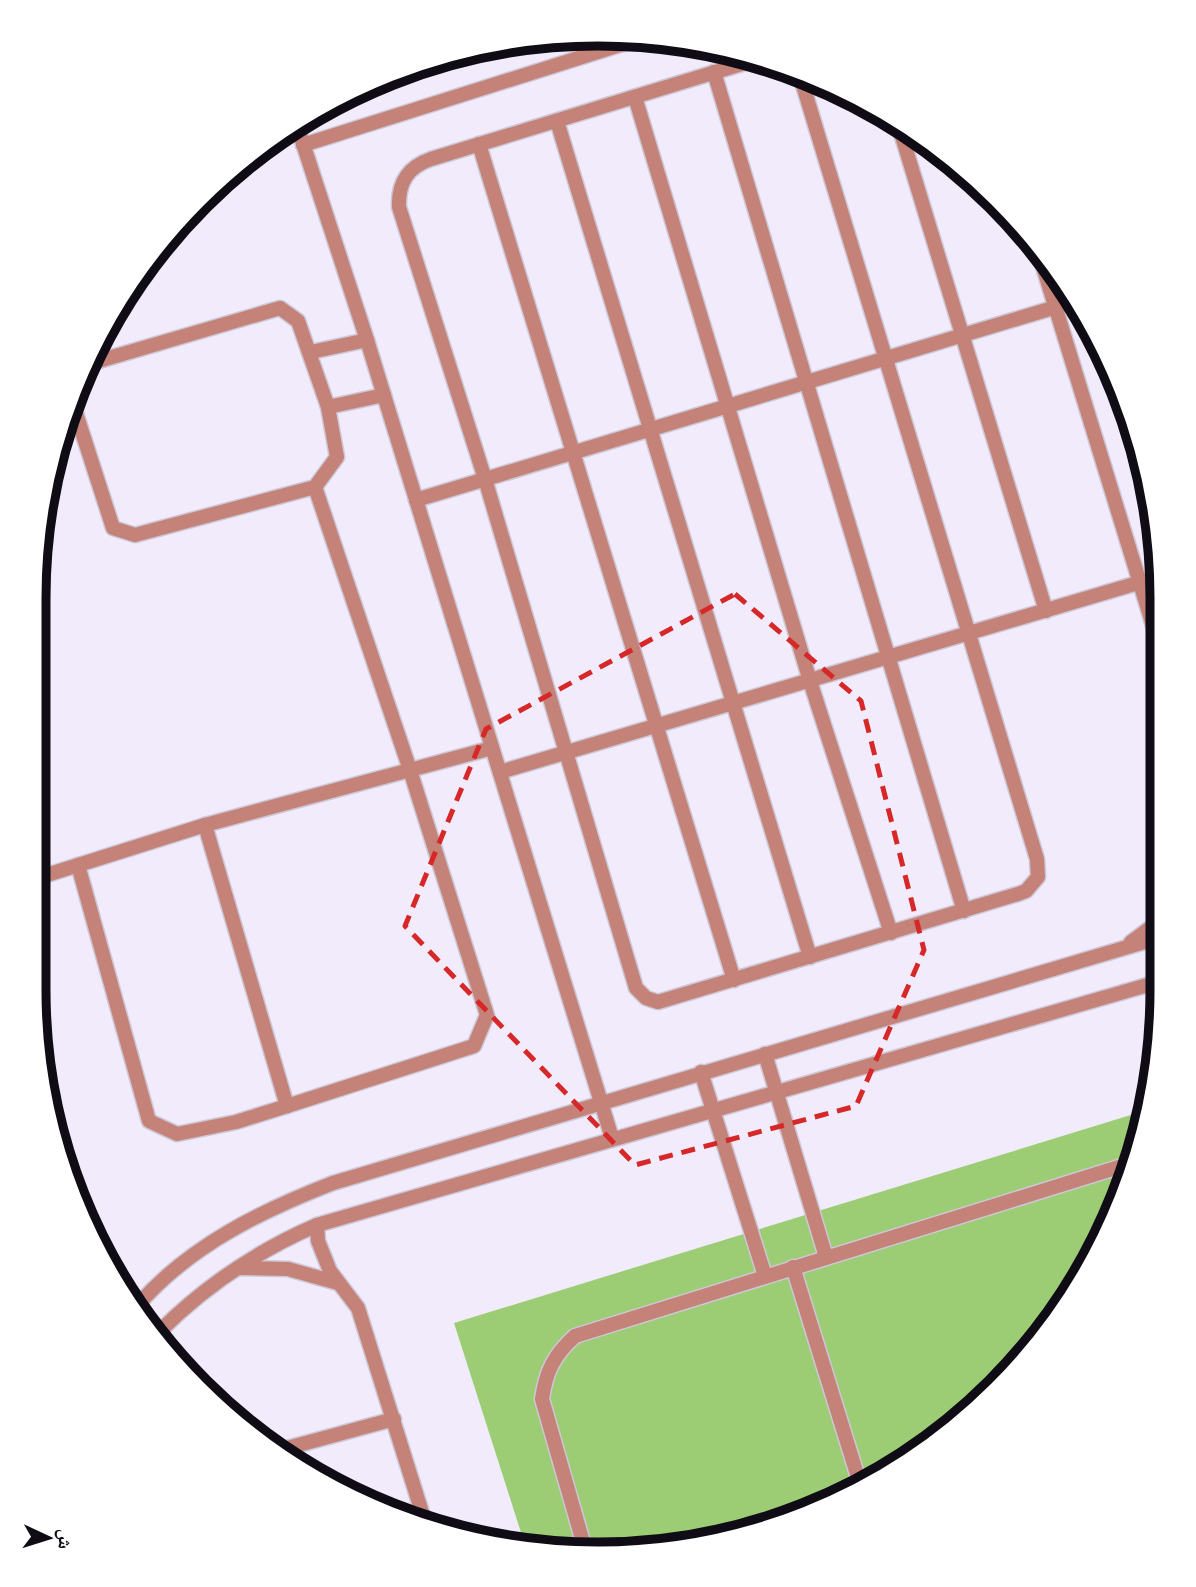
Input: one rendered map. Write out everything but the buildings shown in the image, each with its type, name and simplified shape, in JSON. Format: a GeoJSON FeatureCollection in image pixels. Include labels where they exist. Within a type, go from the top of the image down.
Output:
{"type":"FeatureCollection","features":[{"type":"Feature","properties":{"kind":"lane"},"geometry":{"type":"LineString","coordinates":[[303,145],[615,46]]}},
{"type":"Feature","properties":{"kind":"lane"},"geometry":{"type":"LineString","coordinates":[[741,64],[419,163],[402,182],[398,194],[399,207],[485,479],[636,988],[646,998],[658,1002],[1026,891],[1038,877],[1039,868],[803,86]]}},
{"type":"Feature","properties":{"kind":"lane"},"geometry":{"type":"LineString","coordinates":[[714,72],[964,911]]}},
{"type":"Feature","properties":{"kind":"lane"},"geometry":{"type":"LineString","coordinates":[[635,97],[810,681],[891,933]]}},
{"type":"Feature","properties":{"kind":"lane"},"geometry":{"type":"LineString","coordinates":[[557,121],[810,957]]}},
{"type":"Feature","properties":{"kind":"lane"},"geometry":{"type":"LineString","coordinates":[[300,134],[367,340],[612,1138]]}},
{"type":"Feature","properties":{"kind":"lane"},"geometry":{"type":"LineString","coordinates":[[902,137],[1046,611]]}},
{"type":"Feature","properties":{"kind":"lane"},"geometry":{"type":"LineString","coordinates":[[479,145],[572,453],[659,726],[734,980]]}},
{"type":"Feature","properties":{"kind":"lane"},"geometry":{"type":"LineString","coordinates":[[1046,276],[1151,619]]}},
{"type":"Feature","properties":{"kind":"lane"},"geometry":{"type":"LineString","coordinates":[[416,500],[1065,304]]}},
{"type":"Feature","properties":{"kind":"lane"},"geometry":{"type":"LineString","coordinates":[[77,416],[113,528],[135,536],[315,487],[337,457],[328,407],[311,352],[298,321],[280,308],[99,361]]}},
{"type":"Feature","properties":{"kind":"lane"},"geometry":{"type":"LineString","coordinates":[[311,352],[367,340]]}},
{"type":"Feature","properties":{"kind":"lane"},"geometry":{"type":"LineString","coordinates":[[328,407],[384,395]]}},
{"type":"Feature","properties":{"kind":"lane"},"geometry":{"type":"LineString","coordinates":[[78,865],[149,1121],[177,1134],[236,1122],[474,1046],[487,1015],[410,770],[315,487]]}},
{"type":"Feature","properties":{"kind":"lane"},"geometry":{"type":"LineString","coordinates":[[500,772],[1150,579]]}},
{"type":"Feature","properties":{"kind":"lane"},"geometry":{"type":"LineString","coordinates":[[45,876],[205,825],[492,748]]}},
{"type":"Feature","properties":{"kind":"lane"},"geometry":{"type":"LineString","coordinates":[[205,825],[287,1106]]}},
{"type":"Feature","properties":{"kind":"lane"},"geometry":{"type":"LineString","coordinates":[[1115,951],[1151,927]]}},
{"type":"Feature","properties":{"kind":"lane"},"geometry":{"type":"LineString","coordinates":[[143,1301],[203,1247],[265,1210],[333,1183],[1151,940]]}},
{"type":"Feature","properties":{"kind":"lane"},"geometry":{"type":"LineString","coordinates":[[163,1328],[188,1303],[235,1268],[317,1225],[1151,984]]}},
{"type":"Feature","properties":{"kind":"lane"},"geometry":{"type":"LineString","coordinates":[[765,1054],[826,1257]]}},
{"type":"Feature","properties":{"kind":"lane"},"geometry":{"type":"LineString","coordinates":[[701,1072],[765,1276]]}},
{"type":"Feature","properties":{"kind":"lane"},"geometry":{"type":"LineString","coordinates":[[583,1541],[542,1399],[545,1374],[557,1352],[575,1336],[1121,1166]]}},
{"type":"Feature","properties":{"kind":"lane"},"geometry":{"type":"LineString","coordinates":[[317,1225],[323,1256],[359,1308],[422,1513]]}},
{"type":"Feature","properties":{"kind":"lane"},"geometry":{"type":"LineString","coordinates":[[793,1267],[858,1476]]}},
{"type":"Feature","properties":{"kind":"lane"},"geometry":{"type":"LineString","coordinates":[[235,1268],[288,1269],[340,1284]]}},
{"type":"Feature","properties":{"kind":"lane"},"geometry":{"type":"LineString","coordinates":[[290,1447],[394,1419]]}},
{"type":"Feature","properties":{"kind":"highlighted area"},"geometry":{"type":"Polygon","coordinates":[[[735,594],[861,701],[924,950],[856,1106],[635,1165],[405,926],[486,729],[735,594]]]}},
{"type":"Feature","properties":{"kind":"green space"},"geometry":{"type":"Polygon","coordinates":[[[1136,1113],[1121,1167],[1094,1233],[1057,1296],[989,1380],[934,1427],[874,1467],[809,1499],[741,1523],[670,1537],[634,1540],[598,1542],[522,1536],[454,1323],[1136,1113]]]}}]}
